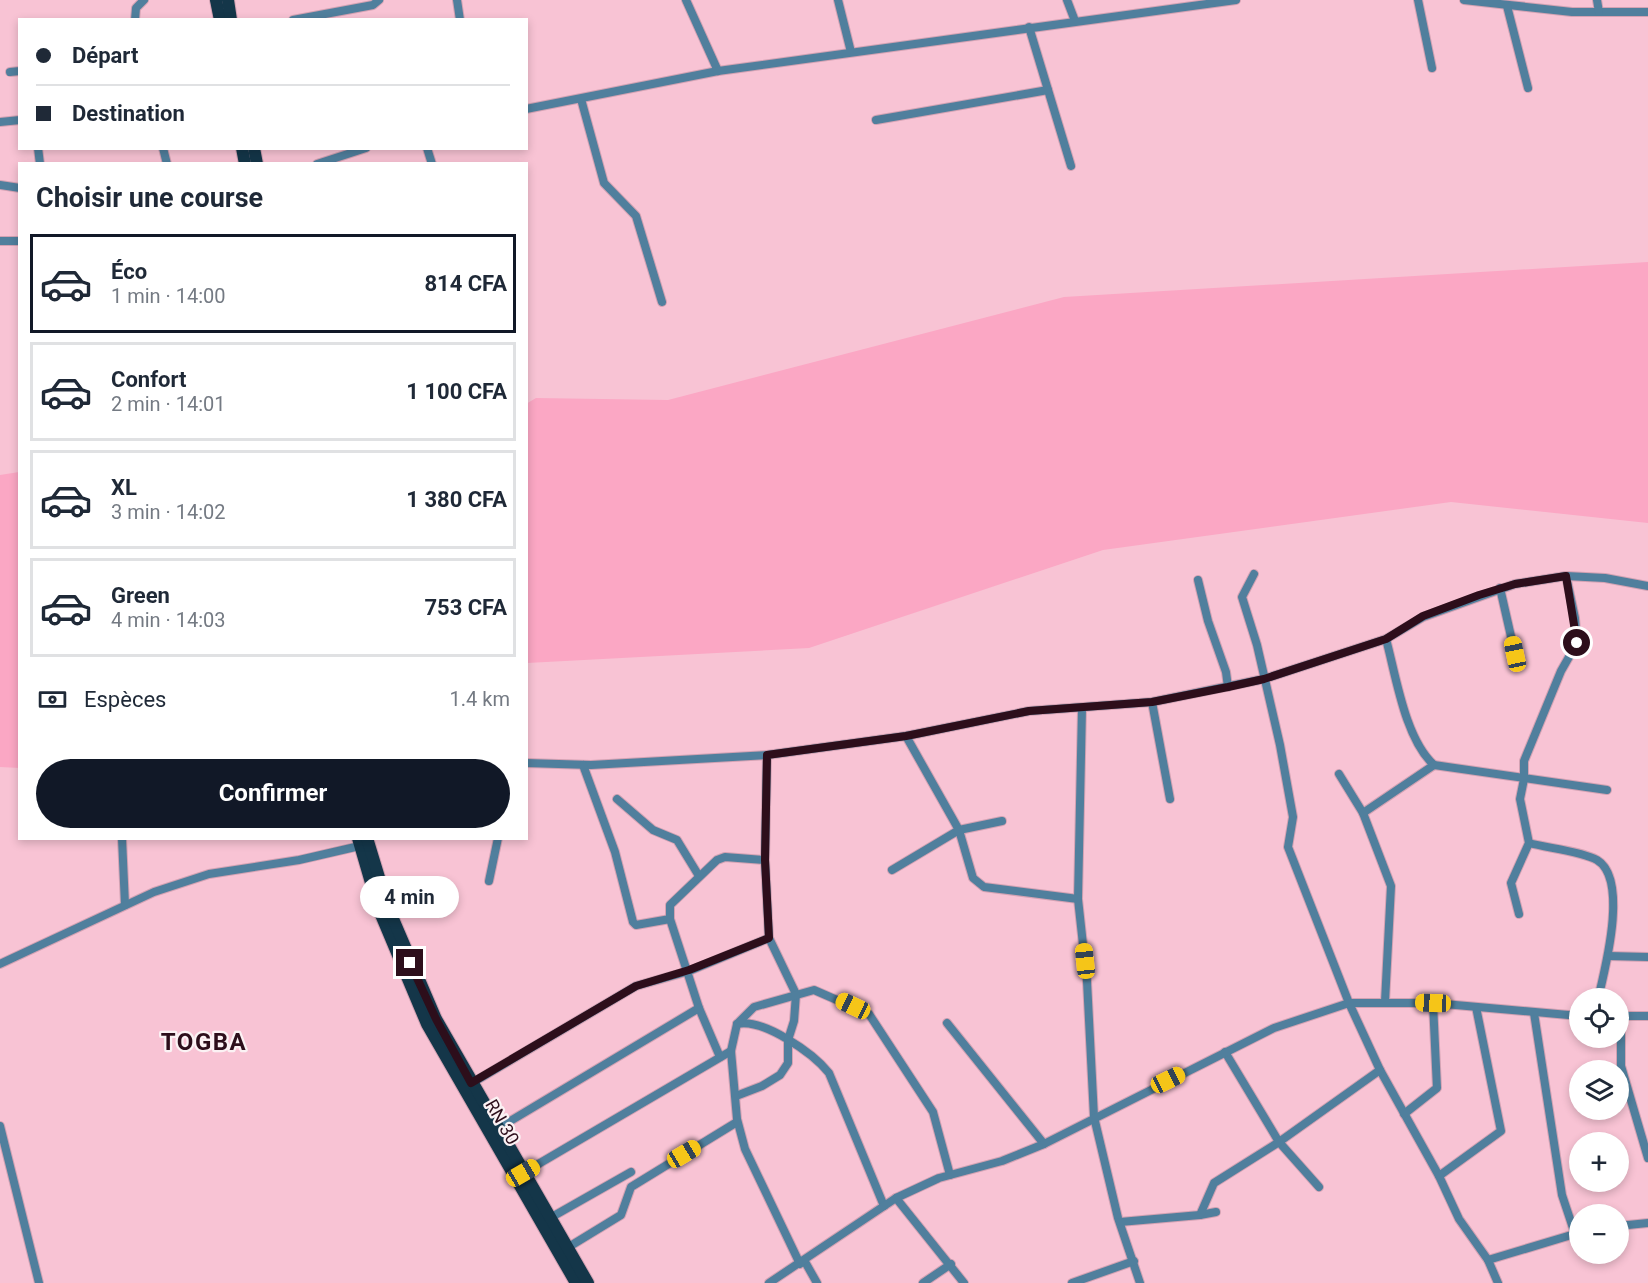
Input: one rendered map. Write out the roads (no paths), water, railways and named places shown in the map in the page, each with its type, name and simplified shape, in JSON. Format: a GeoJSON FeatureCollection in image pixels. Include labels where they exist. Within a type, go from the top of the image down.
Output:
{"type":"FeatureCollection","features":[{"type":"Feature","properties":{"kind":"main road"},"geometry":{"type":"LineString","coordinates":[[216,0],[220,18]]}},
{"type":"Feature","properties":{"kind":"main road"},"geometry":{"type":"LineString","coordinates":[[228,0],[231,18]]}},
{"type":"Feature","properties":{"kind":"main road","name":"RN 30"},"geometry":{"type":"LineString","coordinates":[[363,842],[410,963],[436,1019],[497,1129],[588,1283]]}},
{"type":"Feature","properties":{"kind":"main road","name":"RN 30"},"geometry":{"type":"LineString","coordinates":[[363,842],[379,910],[427,1024],[576,1283]]}},
{"type":"Feature","properties":{"kind":"street"},"geometry":{"type":"LineString","coordinates":[[135,18],[136,8],[144,0]]}},
{"type":"Feature","properties":{"kind":"street"},"geometry":{"type":"LineString","coordinates":[[304,18],[373,5],[380,0]]}},
{"type":"Feature","properties":{"kind":"street"},"geometry":{"type":"LineString","coordinates":[[457,0],[460,18]]}},
{"type":"Feature","properties":{"kind":"street"},"geometry":{"type":"LineString","coordinates":[[686,0],[718,71]]}},
{"type":"Feature","properties":{"kind":"street"},"geometry":{"type":"LineString","coordinates":[[838,0],[851,52]]}},
{"type":"Feature","properties":{"kind":"street"},"geometry":{"type":"LineString","coordinates":[[1067,0],[1075,21]]}},
{"type":"Feature","properties":{"kind":"street"},"geometry":{"type":"LineString","coordinates":[[1150,0],[1152,10]]}},
{"type":"Feature","properties":{"kind":"street"},"geometry":{"type":"LineString","coordinates":[[528,109],[718,71],[1236,0]]}},
{"type":"Feature","properties":{"kind":"street"},"geometry":{"type":"LineString","coordinates":[[1418,0],[1432,68]]}},
{"type":"Feature","properties":{"kind":"street"},"geometry":{"type":"LineString","coordinates":[[1464,0],[1507,6],[1599,12],[1648,12]]}},
{"type":"Feature","properties":{"kind":"street"},"geometry":{"type":"LineString","coordinates":[[1597,0],[1599,12]]}},
{"type":"Feature","properties":{"kind":"street"},"geometry":{"type":"LineString","coordinates":[[1507,6],[1528,88]]}},
{"type":"Feature","properties":{"kind":"street"},"geometry":{"type":"LineString","coordinates":[[1029,27],[1071,166]]}},
{"type":"Feature","properties":{"kind":"street"},"geometry":{"type":"LineString","coordinates":[[10,72],[18,71]]}},
{"type":"Feature","properties":{"kind":"street"},"geometry":{"type":"LineString","coordinates":[[876,120],[1048,90]]}},
{"type":"Feature","properties":{"kind":"street"},"geometry":{"type":"LineString","coordinates":[[581,99],[604,183],[636,216],[662,302]]}},
{"type":"Feature","properties":{"kind":"street"},"geometry":{"type":"LineString","coordinates":[[0,122],[18,120]]}},
{"type":"Feature","properties":{"kind":"street"},"geometry":{"type":"LineString","coordinates":[[323,162],[360,150]]}},
{"type":"Feature","properties":{"kind":"street"},"geometry":{"type":"LineString","coordinates":[[0,185],[18,188]]}},
{"type":"Feature","properties":{"kind":"street"},"geometry":{"type":"LineString","coordinates":[[0,241],[18,241]]}},
{"type":"Feature","properties":{"kind":"street"},"geometry":{"type":"LineString","coordinates":[[1254,574],[1242,597],[1280,746],[1293,817],[1288,847],[1349,1003],[1380,1070],[1439,1176],[1459,1219],[1488,1260],[1498,1283]]}},
{"type":"Feature","properties":{"kind":"street"},"geometry":{"type":"LineString","coordinates":[[1519,914],[1511,883],[1529,843],[1520,799],[1524,779],[1524,761],[1561,671],[1577,643],[1566,576]]}},
{"type":"Feature","properties":{"kind":"street"},"geometry":{"type":"LineString","coordinates":[[528,763],[583,765],[767,755],[906,736],[1029,711],[1152,702],[1264,679],[1386,639],[1423,616],[1500,588],[1566,576],[1605,578],[1648,586]]}},
{"type":"Feature","properties":{"kind":"street"},"geometry":{"type":"LineString","coordinates":[[1198,580],[1208,621],[1226,672],[1228,687]]}},
{"type":"Feature","properties":{"kind":"street"},"geometry":{"type":"LineString","coordinates":[[1500,588],[1515,654]]}},
{"type":"Feature","properties":{"kind":"street"},"geometry":{"type":"LineString","coordinates":[[1386,639],[1414,736],[1421,754],[1434,765],[1607,790]]}},
{"type":"Feature","properties":{"kind":"street"},"geometry":{"type":"LineString","coordinates":[[1152,702],[1170,799]]}},
{"type":"Feature","properties":{"kind":"street"},"geometry":{"type":"LineString","coordinates":[[1082,708],[1078,899],[1087,981],[1094,1117],[1120,1222],[1140,1283]]}},
{"type":"Feature","properties":{"kind":"street"},"geometry":{"type":"LineString","coordinates":[[906,736],[958,830],[973,878],[984,887],[1078,899]]}},
{"type":"Feature","properties":{"kind":"street"},"geometry":{"type":"LineString","coordinates":[[736,1096],[762,1086],[780,1075],[788,1063],[788,1040],[794,1021],[796,994],[769,938],[765,860],[767,755]]}},
{"type":"Feature","properties":{"kind":"street"},"geometry":{"type":"LineString","coordinates":[[583,765],[615,852],[633,922],[636,924],[670,919]]}},
{"type":"Feature","properties":{"kind":"street"},"geometry":{"type":"LineString","coordinates":[[1364,813],[1434,765]]}},
{"type":"Feature","properties":{"kind":"street"},"geometry":{"type":"LineString","coordinates":[[1339,774],[1364,813],[1391,886],[1385,1002]]}},
{"type":"Feature","properties":{"kind":"street"},"geometry":{"type":"LineString","coordinates":[[617,799],[653,830],[677,840],[699,876]]}},
{"type":"Feature","properties":{"kind":"street"},"geometry":{"type":"LineString","coordinates":[[892,870],[958,830],[1002,821]]}},
{"type":"Feature","properties":{"kind":"street"},"geometry":{"type":"LineString","coordinates":[[122,840],[125,905]]}},
{"type":"Feature","properties":{"kind":"street"},"geometry":{"type":"LineString","coordinates":[[489,881],[498,840]]}},
{"type":"Feature","properties":{"kind":"street"},"geometry":{"type":"LineString","coordinates":[[0,964],[154,892],[209,874],[299,860],[363,842]]}},
{"type":"Feature","properties":{"kind":"street"},"geometry":{"type":"LineString","coordinates":[[1529,843],[1596,859],[1606,868],[1612,886],[1608,956],[1601,988]]}},
{"type":"Feature","properties":{"kind":"street"},"geometry":{"type":"LineString","coordinates":[[720,1057],[699,1008],[689,970],[670,919],[670,905],[699,876],[725,856],[765,860]]}},
{"type":"Feature","properties":{"kind":"street"},"geometry":{"type":"LineString","coordinates":[[471,1083],[636,986],[689,970],[769,938]]}},
{"type":"Feature","properties":{"kind":"street"},"geometry":{"type":"LineString","coordinates":[[1608,956],[1648,957]]}},
{"type":"Feature","properties":{"kind":"street"},"geometry":{"type":"LineString","coordinates":[[817,1283],[802,1262],[745,1149],[737,1122],[731,1051],[737,1024],[754,1007],[817,990],[869,1014],[933,1112],[950,1175]]}},
{"type":"Feature","properties":{"kind":"street"},"geometry":{"type":"LineString","coordinates":[[769,1283],[896,1198],[950,1175],[1002,1161],[1044,1144],[1274,1028],[1349,1003],[1433,1003],[1569,1015]]}},
{"type":"Feature","properties":{"kind":"street"},"geometry":{"type":"LineString","coordinates":[[1404,1114],[1437,1088],[1433,1003]]}},
{"type":"Feature","properties":{"kind":"street"},"geometry":{"type":"LineString","coordinates":[[1439,1176],[1501,1131],[1476,1007]]}},
{"type":"Feature","properties":{"kind":"street"},"geometry":{"type":"LineString","coordinates":[[497,1129],[699,1008]]}},
{"type":"Feature","properties":{"kind":"street"},"geometry":{"type":"LineString","coordinates":[[1533,1013],[1562,1196],[1569,1213]]}},
{"type":"Feature","properties":{"kind":"street"},"geometry":{"type":"LineString","coordinates":[[1629,1016],[1648,1016]]}},
{"type":"Feature","properties":{"kind":"street"},"geometry":{"type":"LineString","coordinates":[[737,1024],[752,1023],[788,1040],[815,1058],[829,1073],[884,1206]]}},
{"type":"Feature","properties":{"kind":"street"},"geometry":{"type":"LineString","coordinates":[[946,1023],[1044,1144]]}},
{"type":"Feature","properties":{"kind":"street"},"geometry":{"type":"LineString","coordinates":[[1621,1048],[1621,1066],[1648,1158]]}},
{"type":"Feature","properties":{"kind":"street"},"geometry":{"type":"LineString","coordinates":[[523,1173],[731,1051]]}},
{"type":"Feature","properties":{"kind":"street"},"geometry":{"type":"LineString","coordinates":[[1225,1052],[1279,1142],[1319,1187]]}},
{"type":"Feature","properties":{"kind":"street"},"geometry":{"type":"LineString","coordinates":[[1200,1215],[1214,1183],[1279,1142],[1380,1070]]}},
{"type":"Feature","properties":{"kind":"street"},"geometry":{"type":"LineString","coordinates":[[567,1248],[621,1215],[631,1187],[737,1122]]}},
{"type":"Feature","properties":{"kind":"street"},"geometry":{"type":"LineString","coordinates":[[0,1126],[39,1283]]}},
{"type":"Feature","properties":{"kind":"street"},"geometry":{"type":"LineString","coordinates":[[550,1218],[631,1172]]}},
{"type":"Feature","properties":{"kind":"street"},"geometry":{"type":"LineString","coordinates":[[896,1198],[964,1283]]}},
{"type":"Feature","properties":{"kind":"street"},"geometry":{"type":"LineString","coordinates":[[1120,1222],[1216,1212]]}},
{"type":"Feature","properties":{"kind":"street"},"geometry":{"type":"LineString","coordinates":[[1629,1225],[1648,1223]]}},
{"type":"Feature","properties":{"kind":"street"},"geometry":{"type":"LineString","coordinates":[[1488,1260],[1569,1235]]}},
{"type":"Feature","properties":{"kind":"street"},"geometry":{"type":"LineString","coordinates":[[1072,1283],[1134,1261]]}},
{"type":"Feature","properties":{"kind":"street"},"geometry":{"type":"LineString","coordinates":[[923,1283],[951,1264]]}},
{"type":"Feature","properties":{"kind":"district","name":"TOGBA"},"geometry":{"type":"Point","coordinates":[204,1042]}}]}
